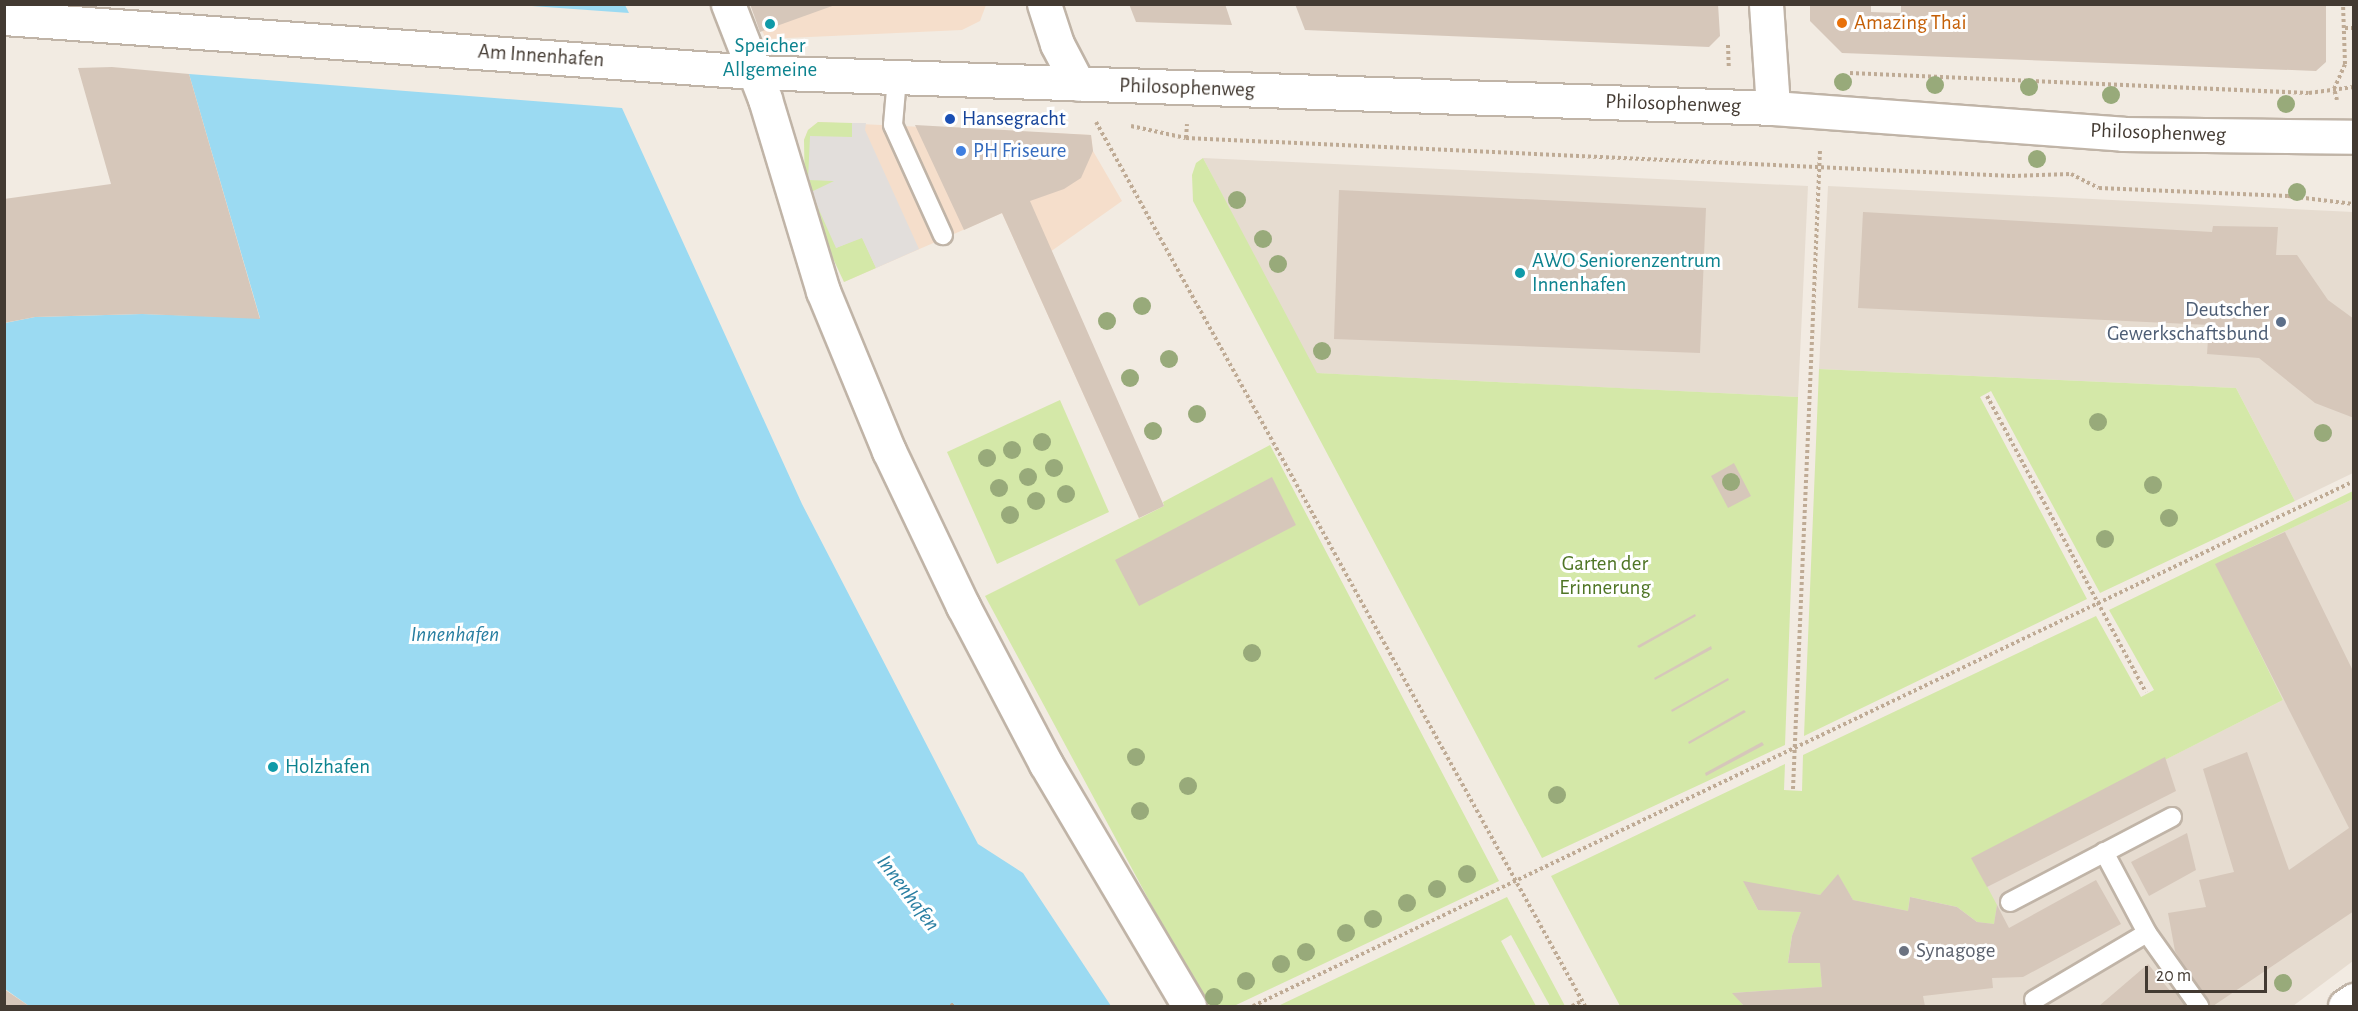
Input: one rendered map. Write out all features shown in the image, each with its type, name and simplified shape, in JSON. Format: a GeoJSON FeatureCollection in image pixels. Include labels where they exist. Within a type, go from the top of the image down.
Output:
{"type":"FeatureCollection","features":[{"type":"Feature","properties":{"kind":"street"},"geometry":{"type":"LineString","coordinates":[[728,4],[744,71],[823,291],[889,451],[963,606],[1046,764],[1190,1006]]}},
{"type":"Feature","properties":{"kind":"street"},"geometry":{"type":"LineString","coordinates":[[1044,4],[1057,44],[1078,84]]}},
{"type":"Feature","properties":{"kind":"street"},"geometry":{"type":"LineString","coordinates":[[1766,4],[1773,108]]}},
{"type":"Feature","properties":{"kind":"street","name":"Am Innenhafen"},"geometry":{"type":"LineString","coordinates":[[4,18],[84,13],[744,71],[1078,84]]}},
{"type":"Feature","properties":{"kind":"street","name":"Philosophenweg"},"geometry":{"type":"LineString","coordinates":[[1078,84],[1773,108],[2123,134],[2350,137]]}},
{"type":"Feature","properties":{"kind":"street"},"geometry":{"type":"LineString","coordinates":[[2345,1006],[2354,1000]]}},
{"type":"Feature","properties":{"kind":"lane"},"geometry":{"type":"LineString","coordinates":[[897,78],[893,125],[943,235]]}},
{"type":"Feature","properties":{"kind":"lane"},"geometry":{"type":"LineString","coordinates":[[2010,902],[2172,817]]}},
{"type":"Feature","properties":{"kind":"lane"},"geometry":{"type":"LineString","coordinates":[[2104,852],[2146,933],[2199,1006]]}},
{"type":"Feature","properties":{"kind":"lane"},"geometry":{"type":"LineString","coordinates":[[2034,1000],[2146,933]]}},
{"type":"Feature","properties":{"kind":"path"},"geometry":{"type":"LineString","coordinates":[[2343,4],[2345,64],[2334,89],[2350,137]]}},
{"type":"Feature","properties":{"kind":"path"},"geometry":{"type":"LineString","coordinates":[[2345,28],[2354,28]]}},
{"type":"Feature","properties":{"kind":"path"},"geometry":{"type":"LineString","coordinates":[[1106,120],[1095,120],[1585,1006]]}},
{"type":"Feature","properties":{"kind":"path"},"geometry":{"type":"LineString","coordinates":[[1129,125],[1186,138],[1819,165],[2012,176],[2071,174],[2099,188],[2288,196],[2354,204]]}},
{"type":"Feature","properties":{"kind":"path"},"geometry":{"type":"LineString","coordinates":[[1792,789],[1819,165]]}},
{"type":"Feature","properties":{"kind":"path"},"geometry":{"type":"LineString","coordinates":[[1987,396],[2146,692]]}},
{"type":"Feature","properties":{"kind":"path"},"geometry":{"type":"LineString","coordinates":[[1253,1006],[2354,481]]}},
{"type":"Feature","properties":{"kind":"path"},"geometry":{"type":"LineString","coordinates":[[1572,1006],[1582,1001]]}},
{"type":"Feature","properties":{"kind":"shaded area"},"geometry":{"type":"Polygon","coordinates":[[[750,5],[986,5],[980,21],[962,30],[766,39],[750,5]]]}},
{"type":"Feature","properties":{"kind":"shaded area"},"geometry":{"type":"Polygon","coordinates":[[[818,122],[1091,135],[1093,151],[1122,201],[1050,252],[1164,506],[1139,518],[1002,213],[844,282],[804,140],[808,130],[818,122]]]}},
{"type":"Feature","properties":{"kind":"shaded area"},"geometry":{"type":"Polygon","coordinates":[[[852,123],[866,123],[865,130],[919,249],[876,268],[862,238],[836,248],[811,192],[834,181],[808,180],[810,136],[852,137],[852,123]]]}},
{"type":"Feature","properties":{"kind":"shaded area"},"geometry":{"type":"Polygon","coordinates":[[[1203,158],[1808,186],[1798,397],[1315,373],[1203,158]]]}},
{"type":"Feature","properties":{"kind":"shaded area"},"geometry":{"type":"Polygon","coordinates":[[[1828,186],[2353,212],[2353,473],[2295,501],[2236,388],[1819,369],[1828,186]]]}},
{"type":"Feature","properties":{"kind":"shaded area"},"geometry":{"type":"Polygon","coordinates":[[[2353,499],[2353,961],[2293,1006],[1744,1006],[1732,993],[1821,986],[1788,963],[1792,936],[1758,910],[1743,881],[1838,874],[1908,910],[1910,897],[1957,907],[1977,922],[1987,887],[1971,858],[2283,700],[2215,564],[2353,499]]]}},
{"type":"Feature","properties":{"kind":"green space"},"geometry":{"type":"Polygon","coordinates":[[[818,122],[852,123],[852,137],[844,137],[808,179],[835,181],[836,248],[862,237],[876,268],[844,282],[805,199],[804,140],[808,130],[818,122]]]}},
{"type":"Feature","properties":{"kind":"green space","name":"Garten der Erinnerung"},"geometry":{"type":"Polygon","coordinates":[[[1203,158],[1317,373],[1798,397],[1785,745],[1542,858],[1193,201],[1192,175],[1196,163],[1203,158]]]}},
{"type":"Feature","properties":{"kind":"green space"},"geometry":{"type":"Polygon","coordinates":[[[1819,369],[2236,388],[2295,501],[2100,593],[1991,391],[1980,397],[2087,599],[1804,736],[1819,369]]]}},
{"type":"Feature","properties":{"kind":"green space"},"geometry":{"type":"Polygon","coordinates":[[[1060,400],[1109,512],[997,564],[947,452],[1060,400]]]}},
{"type":"Feature","properties":{"kind":"green space"},"geometry":{"type":"Polygon","coordinates":[[[1270,445],[1499,881],[1234,1006],[1206,1006],[985,596],[1164,506],[1163,502],[1270,445]]]}},
{"type":"Feature","properties":{"kind":"green space"},"geometry":{"type":"Polygon","coordinates":[[[2353,491],[2353,499],[2216,564],[2283,700],[1972,858],[1997,905],[1994,924],[1977,922],[1957,907],[1910,897],[1908,911],[1853,900],[1838,875],[1820,895],[1744,882],[1758,910],[1801,912],[1792,936],[1788,963],[1820,963],[1822,987],[1733,993],[1744,1006],[1620,1006],[1551,876],[1785,764],[1784,790],[1802,791],[1803,755],[2096,616],[2141,697],[2154,690],[2109,610],[2353,491]]]}},
{"type":"Feature","properties":{"kind":"green space"},"geometry":{"type":"Polygon","coordinates":[[[1507,897],[1565,1006],[1550,1006],[1511,935],[1501,941],[1536,1006],[1278,1006],[1507,897]]]}},
{"type":"Feature","properties":{"kind":"water"},"geometry":{"type":"Polygon","coordinates":[[[518,5],[625,5],[629,13],[518,5]]]}},
{"type":"Feature","properties":{"kind":"water","name":"Innenhafen"},"geometry":{"type":"Polygon","coordinates":[[[189,74],[622,108],[802,504],[978,844],[1023,873],[1111,1006],[29,1006],[5,989],[5,323],[35,317],[142,314],[260,318],[189,74]]]}},
{"type":"Feature","properties":{"kind":"building","name":"Speicher Allgemeine"},"geometry":{"type":"Polygon","coordinates":[[[750,4],[835,4],[835,5],[760,32],[750,4]]]}},
{"type":"Feature","properties":{"kind":"building"},"geometry":{"type":"Polygon","coordinates":[[[1129,4],[1225,4],[1232,25],[1136,22],[1129,4]]]}},
{"type":"Feature","properties":{"kind":"building"},"geometry":{"type":"Polygon","coordinates":[[[1295,4],[1718,4],[1720,36],[1709,47],[1305,30],[1295,4]]]}},
{"type":"Feature","properties":{"kind":"building"},"geometry":{"type":"Polygon","coordinates":[[[1810,4],[1871,4],[1871,12],[1901,13],[1901,4],[2326,4],[2326,62],[2316,71],[1842,53],[1810,21],[1810,4]]]}},
{"type":"Feature","properties":{"kind":"building"},"geometry":{"type":"Polygon","coordinates":[[[112,67],[189,74],[260,319],[142,314],[35,317],[4,323],[4,199],[111,184],[78,68],[112,67]]]}},
{"type":"Feature","properties":{"kind":"building"},"geometry":{"type":"Polygon","coordinates":[[[915,125],[1091,135],[1093,151],[1081,178],[1064,189],[1030,201],[1164,506],[1139,518],[1002,213],[964,230],[915,125]]]}},
{"type":"Feature","properties":{"kind":"building","name":"AWO Seniorenzentrum Innenhafen"},"geometry":{"type":"Polygon","coordinates":[[[1339,190],[1706,208],[1700,353],[1334,339],[1339,190]]]}},
{"type":"Feature","properties":{"kind":"building"},"geometry":{"type":"Polygon","coordinates":[[[1863,212],[2212,232],[2213,226],[2278,227],[2276,255],[2297,255],[2328,300],[2354,319],[2354,418],[2315,403],[2259,358],[2207,354],[2209,325],[1858,308],[1863,212]]]}},
{"type":"Feature","properties":{"kind":"building"},"geometry":{"type":"Polygon","coordinates":[[[1734,463],[1751,496],[1728,508],[1711,476],[1734,463]]]}},
{"type":"Feature","properties":{"kind":"building"},"geometry":{"type":"Polygon","coordinates":[[[1272,477],[1296,525],[1139,606],[1115,560],[1272,477]]]}},
{"type":"Feature","properties":{"kind":"building"},"geometry":{"type":"Polygon","coordinates":[[[2285,532],[2354,673],[2354,911],[2213,1006],[2099,1006],[2148,964],[2171,992],[2190,978],[2175,951],[2168,913],[2206,907],[2199,880],[2234,872],[2203,769],[2247,752],[2289,870],[2349,828],[2215,564],[2285,532]]]}},
{"type":"Feature","properties":{"kind":"building"},"geometry":{"type":"Polygon","coordinates":[[[1695,614],[1696,616],[1639,648],[1637,646],[1695,614]]]}},
{"type":"Feature","properties":{"kind":"building"},"geometry":{"type":"Polygon","coordinates":[[[1711,646],[1712,649],[1655,680],[1654,678],[1711,646]]]}},
{"type":"Feature","properties":{"kind":"building"},"geometry":{"type":"Polygon","coordinates":[[[1728,678],[1729,680],[1672,712],[1671,710],[1728,678]]]}},
{"type":"Feature","properties":{"kind":"building"},"geometry":{"type":"Polygon","coordinates":[[[1744,710],[1746,712],[1689,744],[1688,742],[1744,710]]]}},
{"type":"Feature","properties":{"kind":"building"},"geometry":{"type":"Polygon","coordinates":[[[1762,742],[1764,745],[1706,776],[1705,773],[1762,742]]]}},
{"type":"Feature","properties":{"kind":"building"},"geometry":{"type":"Polygon","coordinates":[[[2165,757],[2176,791],[1987,887],[1971,858],[2165,757]]]}},
{"type":"Feature","properties":{"kind":"building"},"geometry":{"type":"Polygon","coordinates":[[[2187,833],[2196,870],[2149,896],[2131,862],[2187,833]]]}},
{"type":"Feature","properties":{"kind":"building","name":"Synagoge"},"geometry":{"type":"Polygon","coordinates":[[[1838,874],[1853,900],[1908,911],[1910,897],[1957,907],[1977,922],[1994,924],[1997,905],[2009,928],[2096,880],[2121,924],[2023,977],[1992,978],[1993,988],[1923,996],[1925,1006],[1744,1006],[1732,993],[1822,987],[1820,963],[1788,963],[1792,936],[1801,912],[1758,910],[1743,881],[1820,895],[1838,874]]]}},
{"type":"Feature","properties":{"kind":"building"},"geometry":{"type":"Polygon","coordinates":[[[4,989],[29,1006],[4,1006],[4,989]]]}},
{"type":"Feature","properties":{"kind":"place","name":"Amazing Thai"},"geometry":{"type":"Point","coordinates":[1842,23]}},
{"type":"Feature","properties":{"kind":"place","name":"Speicher Allgemeine"},"geometry":{"type":"Point","coordinates":[770,24]}},
{"type":"Feature","properties":{"kind":"place","name":"Hansegracht"},"geometry":{"type":"Point","coordinates":[950,119]}},
{"type":"Feature","properties":{"kind":"place","name":"PH Friseure"},"geometry":{"type":"Point","coordinates":[961,151]}},
{"type":"Feature","properties":{"kind":"place","name":"AWO Seniorenzentrum Innenhafen"},"geometry":{"type":"Point","coordinates":[1520,273]}},
{"type":"Feature","properties":{"kind":"place","name":"Deutscher Gewerkschaftsbund"},"geometry":{"type":"Point","coordinates":[2281,322]}},
{"type":"Feature","properties":{"kind":"place","name":"Holzhafen"},"geometry":{"type":"Point","coordinates":[273,767]}},
{"type":"Feature","properties":{"kind":"place","name":"Synagoge"},"geometry":{"type":"Point","coordinates":[1904,951]}}]}
